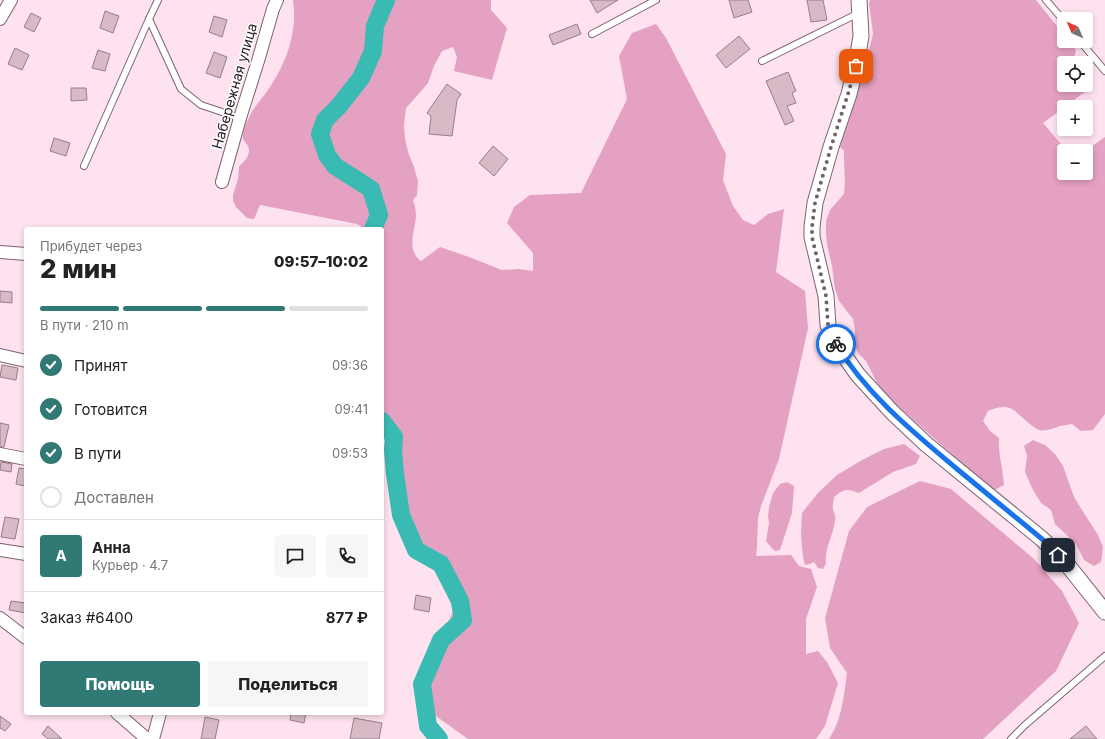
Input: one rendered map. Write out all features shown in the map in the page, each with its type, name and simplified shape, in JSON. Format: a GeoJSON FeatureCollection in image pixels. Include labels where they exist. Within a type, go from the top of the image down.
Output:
{"type":"FeatureCollection","features":[{"type":"Feature","properties":{"kind":"street"},"geometry":{"type":"LineString","coordinates":[[0,18],[11,0]]}},
{"type":"Feature","properties":{"kind":"street","name":"Набережная улица"},"geometry":{"type":"LineString","coordinates":[[222,182],[272,9],[277,0]]}},
{"type":"Feature","properties":{"kind":"street"},"geometry":{"type":"LineString","coordinates":[[860,6],[861,36],[856,66],[815,203],[812,227],[812,237],[826,296],[828,325],[836,344],[858,376],[892,412],[926,444],[1042,539],[1066,563],[1105,612]]}},
{"type":"Feature","properties":{"kind":"street"},"geometry":{"type":"LineString","coordinates":[[0,252],[24,254]]}},
{"type":"Feature","properties":{"kind":"street"},"geometry":{"type":"LineString","coordinates":[[0,355],[24,361]]}},
{"type":"Feature","properties":{"kind":"street"},"geometry":{"type":"LineString","coordinates":[[0,454],[24,459]]}},
{"type":"Feature","properties":{"kind":"street"},"geometry":{"type":"LineString","coordinates":[[0,550],[24,554]]}},
{"type":"Feature","properties":{"kind":"street"},"geometry":{"type":"LineString","coordinates":[[0,618],[24,636]]}},
{"type":"Feature","properties":{"kind":"street"},"geometry":{"type":"LineString","coordinates":[[119,715],[147,739]]}},
{"type":"Feature","properties":{"kind":"street"},"geometry":{"type":"LineString","coordinates":[[153,739],[159,715]]}},
{"type":"Feature","properties":{"kind":"lane"},"geometry":{"type":"LineString","coordinates":[[84,166],[148,19],[158,0]]}},
{"type":"Feature","properties":{"kind":"lane"},"geometry":{"type":"LineString","coordinates":[[592,34],[656,0]]}},
{"type":"Feature","properties":{"kind":"lane"},"geometry":{"type":"LineString","coordinates":[[1046,0],[1057,13]]}},
{"type":"Feature","properties":{"kind":"lane"},"geometry":{"type":"LineString","coordinates":[[762,62],[860,6]]}},
{"type":"Feature","properties":{"kind":"lane"},"geometry":{"type":"LineString","coordinates":[[148,19],[181,89],[201,105],[240,118]]}},
{"type":"Feature","properties":{"kind":"lane"},"geometry":{"type":"LineString","coordinates":[[1086,48],[1105,72]]}},
{"type":"Feature","properties":{"kind":"lane"},"geometry":{"type":"LineString","coordinates":[[1011,739],[1025,725],[1105,656]]}},
{"type":"Feature","properties":{"kind":"shaded area"},"geometry":{"type":"Polygon","coordinates":[[[293,0],[491,0],[491,10],[507,28],[492,80],[454,71],[457,57],[453,47],[442,51],[434,66],[428,83],[406,108],[404,125],[408,152],[418,181],[417,195],[413,200],[416,216],[412,240],[416,257],[421,261],[440,247],[502,270],[519,269],[533,271],[533,253],[507,223],[514,207],[530,195],[581,193],[627,99],[619,56],[632,33],[656,24],[666,38],[726,154],[723,180],[733,206],[743,220],[754,225],[768,214],[784,209],[776,272],[805,291],[808,328],[779,459],[758,518],[756,556],[791,555],[799,566],[811,569],[817,587],[806,619],[806,654],[818,651],[827,662],[838,683],[825,726],[816,739],[468,739],[426,709],[426,685],[438,647],[453,611],[445,584],[411,530],[396,495],[389,469],[400,447],[384,420],[384,227],[362,227],[357,224],[260,205],[254,219],[247,218],[236,207],[233,201],[239,167],[247,158],[249,152],[248,146],[243,139],[244,128],[253,110],[266,93],[285,59],[292,36],[294,12],[293,0]]]}},
{"type":"Feature","properties":{"kind":"shaded area"},"geometry":{"type":"Polygon","coordinates":[[[870,0],[1036,0],[1057,26],[1057,48],[1074,48],[1076,50],[1075,56],[1057,56],[1057,92],[1085,92],[1074,100],[1057,100],[1057,113],[1043,123],[1061,144],[1057,144],[1057,180],[1093,180],[1093,145],[1105,137],[1105,414],[1093,430],[1081,431],[1072,424],[1047,430],[1039,430],[1012,409],[1002,407],[988,411],[983,421],[990,431],[999,438],[999,450],[1004,485],[993,491],[881,391],[866,361],[858,353],[854,341],[855,330],[853,319],[839,301],[835,289],[827,244],[826,221],[830,210],[844,194],[844,151],[840,147],[861,80],[873,34],[869,3],[870,0]]]}},
{"type":"Feature","properties":{"kind":"shaded area"},"geometry":{"type":"Polygon","coordinates":[[[1033,440],[1045,445],[1055,454],[1063,466],[1074,497],[1098,535],[1103,547],[1101,562],[1094,566],[1084,560],[1076,544],[1055,524],[1051,510],[1041,503],[1033,490],[1025,472],[1027,456],[1024,446],[1033,440]]]}},
{"type":"Feature","properties":{"kind":"shaded area"},"geometry":{"type":"Polygon","coordinates":[[[904,444],[920,456],[916,464],[893,472],[859,493],[851,490],[845,490],[834,497],[833,508],[835,521],[827,548],[826,564],[823,569],[818,568],[814,562],[805,565],[801,535],[802,513],[818,493],[837,475],[862,460],[884,449],[904,444]]]}},
{"type":"Feature","properties":{"kind":"shaded area"},"geometry":{"type":"Polygon","coordinates":[[[920,481],[951,489],[1034,559],[1062,591],[1079,623],[1056,671],[983,739],[829,739],[840,716],[847,673],[830,648],[825,618],[849,531],[867,507],[920,481]]]}},
{"type":"Feature","properties":{"kind":"shaded area"},"geometry":{"type":"Polygon","coordinates":[[[787,482],[794,486],[792,513],[780,550],[775,551],[766,541],[769,523],[769,507],[773,493],[780,484],[787,482]]]}},
{"type":"Feature","properties":{"kind":"building"},"geometry":{"type":"Polygon","coordinates":[[[590,0],[618,0],[597,13],[590,0]]]}},
{"type":"Feature","properties":{"kind":"building"},"geometry":{"type":"Polygon","coordinates":[[[729,0],[748,0],[752,12],[734,18],[729,0]]]}},
{"type":"Feature","properties":{"kind":"building"},"geometry":{"type":"Polygon","coordinates":[[[807,0],[823,0],[827,20],[811,22],[807,0]]]}},
{"type":"Feature","properties":{"kind":"building"},"geometry":{"type":"Polygon","coordinates":[[[105,11],[119,16],[113,33],[100,28],[105,11]]]}},
{"type":"Feature","properties":{"kind":"building"},"geometry":{"type":"Polygon","coordinates":[[[31,13],[41,18],[34,32],[24,27],[31,13]]]}},
{"type":"Feature","properties":{"kind":"building"},"geometry":{"type":"Polygon","coordinates":[[[214,16],[227,20],[222,37],[209,32],[214,16]]]}},
{"type":"Feature","properties":{"kind":"building"},"geometry":{"type":"Polygon","coordinates":[[[577,24],[581,34],[553,45],[549,35],[577,24]]]}},
{"type":"Feature","properties":{"kind":"building"},"geometry":{"type":"Polygon","coordinates":[[[739,36],[750,49],[726,68],[716,55],[739,36]]]}},
{"type":"Feature","properties":{"kind":"building"},"geometry":{"type":"Polygon","coordinates":[[[15,48],[29,55],[22,70],[8,64],[15,48]]]}},
{"type":"Feature","properties":{"kind":"building"},"geometry":{"type":"Polygon","coordinates":[[[98,50],[110,54],[105,71],[92,68],[98,50]]]}},
{"type":"Feature","properties":{"kind":"building"},"geometry":{"type":"Polygon","coordinates":[[[214,52],[227,57],[220,78],[206,73],[214,52]]]}},
{"type":"Feature","properties":{"kind":"building"},"geometry":{"type":"Polygon","coordinates":[[[788,72],[796,91],[792,93],[796,103],[787,106],[794,121],[785,125],[766,81],[788,72]]]}},
{"type":"Feature","properties":{"kind":"building"},"geometry":{"type":"Polygon","coordinates":[[[447,84],[461,94],[457,100],[452,136],[429,134],[431,116],[427,113],[447,84]]]}},
{"type":"Feature","properties":{"kind":"building"},"geometry":{"type":"Polygon","coordinates":[[[71,88],[86,88],[87,100],[71,101],[71,88]]]}},
{"type":"Feature","properties":{"kind":"building"},"geometry":{"type":"Polygon","coordinates":[[[54,138],[70,143],[66,156],[50,151],[54,138]]]}},
{"type":"Feature","properties":{"kind":"building"},"geometry":{"type":"Polygon","coordinates":[[[493,146],[508,159],[494,176],[479,163],[493,146]]]}},
{"type":"Feature","properties":{"kind":"building"},"geometry":{"type":"Polygon","coordinates":[[[0,291],[12,292],[12,303],[0,302],[0,291]]]}},
{"type":"Feature","properties":{"kind":"building"},"geometry":{"type":"Polygon","coordinates":[[[2,365],[18,368],[16,380],[0,377],[2,365]]]}},
{"type":"Feature","properties":{"kind":"building"},"geometry":{"type":"Polygon","coordinates":[[[0,423],[9,425],[4,447],[0,447],[0,423]]]}},
{"type":"Feature","properties":{"kind":"building"},"geometry":{"type":"Polygon","coordinates":[[[1,462],[12,464],[11,472],[0,470],[1,462]]]}},
{"type":"Feature","properties":{"kind":"building"},"geometry":{"type":"Polygon","coordinates":[[[19,468],[24,469],[24,486],[16,484],[19,468]]]}},
{"type":"Feature","properties":{"kind":"building"},"geometry":{"type":"Polygon","coordinates":[[[5,517],[19,519],[15,539],[1,537],[5,517]]]}},
{"type":"Feature","properties":{"kind":"building"},"geometry":{"type":"Polygon","coordinates":[[[416,595],[431,598],[429,612],[414,609],[416,595]]]}},
{"type":"Feature","properties":{"kind":"building"},"geometry":{"type":"Polygon","coordinates":[[[11,601],[24,603],[24,613],[9,610],[11,601]]]}},
{"type":"Feature","properties":{"kind":"building"},"geometry":{"type":"Polygon","coordinates":[[[291,715],[306,715],[304,723],[290,720],[291,715]]]}},
{"type":"Feature","properties":{"kind":"building"},"geometry":{"type":"Polygon","coordinates":[[[0,716],[11,724],[5,731],[0,728],[0,716]]]}},
{"type":"Feature","properties":{"kind":"building"},"geometry":{"type":"Polygon","coordinates":[[[205,717],[219,720],[215,739],[201,739],[205,717]]]}},
{"type":"Feature","properties":{"kind":"building"},"geometry":{"type":"Polygon","coordinates":[[[354,718],[382,723],[379,739],[350,739],[354,718]]]}},
{"type":"Feature","properties":{"kind":"building"},"geometry":{"type":"Polygon","coordinates":[[[48,726],[62,739],[48,739],[42,734],[48,726]]]}},
{"type":"Feature","properties":{"kind":"building"},"geometry":{"type":"Polygon","coordinates":[[[1086,726],[1097,739],[1070,739],[1086,726]]]}},
{"type":"Feature","properties":{"kind":"waterway"},"geometry":{"type":"LineString","coordinates":[[374,227],[379,215],[371,189],[335,166],[327,155],[320,134],[325,120],[339,106],[361,78],[373,51],[375,26],[386,0]]}},
{"type":"Feature","properties":{"kind":"waterway"},"geometry":{"type":"LineString","coordinates":[[384,424],[394,437],[393,450],[395,474],[401,515],[416,550],[441,564],[460,601],[463,620],[441,640],[422,684],[428,726],[439,739]]}},
{"type":"Feature","properties":{"kind":"way so far"},"geometry":{"type":"LineString","coordinates":[[836,344],[828,325],[826,296],[812,237],[812,227],[815,203],[856,66]]}},
{"type":"Feature","properties":{"kind":"route"},"geometry":{"type":"LineString","coordinates":[[836,344],[844,358],[858,376],[892,412],[926,444],[1042,539],[1058,555]]}}]}
